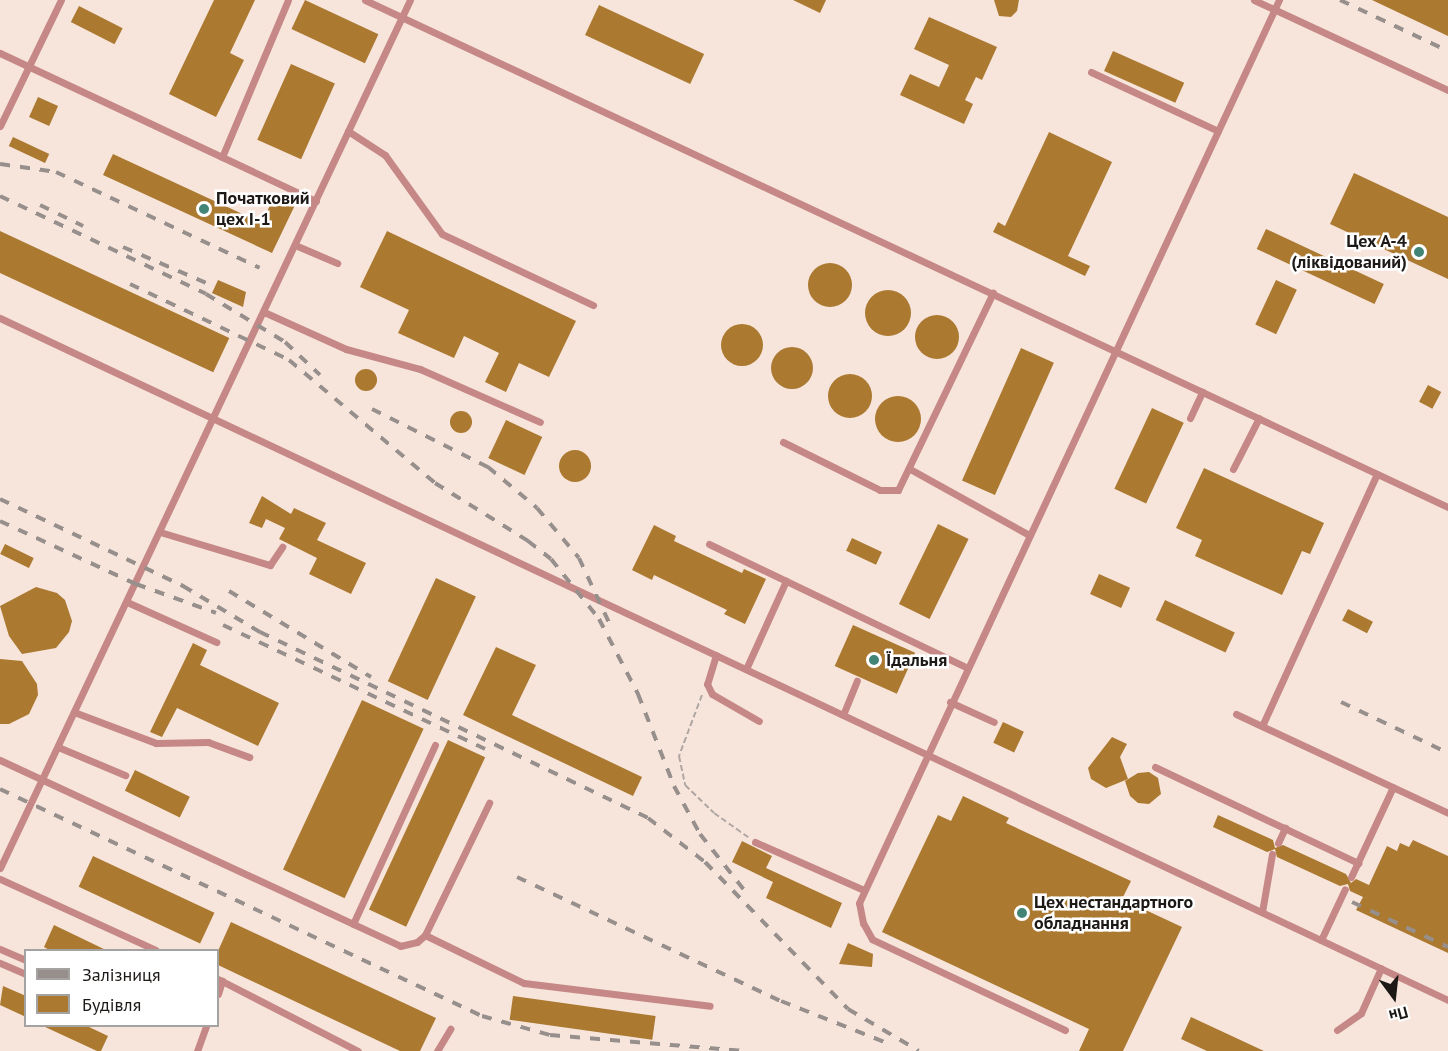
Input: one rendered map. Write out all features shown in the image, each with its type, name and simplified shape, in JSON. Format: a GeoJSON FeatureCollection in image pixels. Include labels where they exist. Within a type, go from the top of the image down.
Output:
{"type":"FeatureCollection","features":[{"type":"Feature","properties":{"kind":"lane"},"geometry":{"type":"LineString","coordinates":[[0,126],[61,0]]}},
{"type":"Feature","properties":{"kind":"lane"},"geometry":{"type":"LineString","coordinates":[[222,157],[288,0]]}},
{"type":"Feature","properties":{"kind":"lane"},"geometry":{"type":"LineString","coordinates":[[365,0],[1448,507]]}},
{"type":"Feature","properties":{"kind":"lane"},"geometry":{"type":"LineString","coordinates":[[0,868],[410,0]]}},
{"type":"Feature","properties":{"kind":"lane"},"geometry":{"type":"LineString","coordinates":[[1254,0],[1448,90]]}},
{"type":"Feature","properties":{"kind":"lane"},"geometry":{"type":"LineString","coordinates":[[1065,1030],[872,939],[863,923],[859,903],[950,702],[1279,0]]}},
{"type":"Feature","properties":{"kind":"lane"},"geometry":{"type":"LineString","coordinates":[[0,53],[316,201]]}},
{"type":"Feature","properties":{"kind":"lane"},"geometry":{"type":"LineString","coordinates":[[1091,72],[1218,131]]}},
{"type":"Feature","properties":{"kind":"lane"},"geometry":{"type":"LineString","coordinates":[[348,131],[385,155],[442,234],[593,305]]}},
{"type":"Feature","properties":{"kind":"lane"},"geometry":{"type":"LineString","coordinates":[[295,245],[337,263]]}},
{"type":"Feature","properties":{"kind":"lane"},"geometry":{"type":"LineString","coordinates":[[783,442],[889,492],[904,483],[993,294]]}},
{"type":"Feature","properties":{"kind":"lane"},"geometry":{"type":"LineString","coordinates":[[264,312],[346,349],[420,369],[540,422]]}},
{"type":"Feature","properties":{"kind":"lane"},"geometry":{"type":"LineString","coordinates":[[0,318],[1448,1000]]}},
{"type":"Feature","properties":{"kind":"lane"},"geometry":{"type":"LineString","coordinates":[[1190,418],[1202,392]]}},
{"type":"Feature","properties":{"kind":"lane"},"geometry":{"type":"LineString","coordinates":[[1233,469],[1259,418]]}},
{"type":"Feature","properties":{"kind":"lane"},"geometry":{"type":"LineString","coordinates":[[910,469],[1029,535]]}},
{"type":"Feature","properties":{"kind":"lane"},"geometry":{"type":"LineString","coordinates":[[1262,726],[1377,474]]}},
{"type":"Feature","properties":{"kind":"lane"},"geometry":{"type":"LineString","coordinates":[[160,532],[270,565],[282,547]]}},
{"type":"Feature","properties":{"kind":"lane"},"geometry":{"type":"LineString","coordinates":[[709,544],[966,668]]}},
{"type":"Feature","properties":{"kind":"lane"},"geometry":{"type":"LineString","coordinates":[[746,669],[786,580]]}},
{"type":"Feature","properties":{"kind":"lane"},"geometry":{"type":"LineString","coordinates":[[127,602],[216,642]]}},
{"type":"Feature","properties":{"kind":"lane"},"geometry":{"type":"LineString","coordinates":[[716,655],[707,684],[712,694],[759,720]]}},
{"type":"Feature","properties":{"kind":"lane"},"geometry":{"type":"LineString","coordinates":[[843,715],[856,681]]}},
{"type":"Feature","properties":{"kind":"lane"},"geometry":{"type":"LineString","coordinates":[[950,702],[994,722]]}},
{"type":"Feature","properties":{"kind":"lane"},"geometry":{"type":"LineString","coordinates":[[74,712],[156,743],[208,742],[249,757]]}},
{"type":"Feature","properties":{"kind":"lane"},"geometry":{"type":"LineString","coordinates":[[1236,714],[1448,813]]}},
{"type":"Feature","properties":{"kind":"lane"},"geometry":{"type":"LineString","coordinates":[[353,924],[435,745]]}},
{"type":"Feature","properties":{"kind":"lane"},"geometry":{"type":"LineString","coordinates":[[58,747],[125,775]]}},
{"type":"Feature","properties":{"kind":"lane"},"geometry":{"type":"LineString","coordinates":[[0,760],[400,946],[425,935],[489,803]]}},
{"type":"Feature","properties":{"kind":"lane"},"geometry":{"type":"LineString","coordinates":[[1155,767],[1358,863]]}},
{"type":"Feature","properties":{"kind":"lane"},"geometry":{"type":"LineString","coordinates":[[1351,876],[1393,787]]}},
{"type":"Feature","properties":{"kind":"lane"},"geometry":{"type":"LineString","coordinates":[[1278,843],[1284,828]]}},
{"type":"Feature","properties":{"kind":"lane"},"geometry":{"type":"LineString","coordinates":[[755,842],[864,891]]}},
{"type":"Feature","properties":{"kind":"lane"},"geometry":{"type":"LineString","coordinates":[[1263,912],[1272,854]]}},
{"type":"Feature","properties":{"kind":"lane"},"geometry":{"type":"LineString","coordinates":[[0,879],[152,949]]}},
{"type":"Feature","properties":{"kind":"lane"},"geometry":{"type":"LineString","coordinates":[[1321,940],[1346,889]]}},
{"type":"Feature","properties":{"kind":"lane"},"geometry":{"type":"LineString","coordinates":[[425,935],[524,983],[710,1006]]}},
{"type":"Feature","properties":{"kind":"lane"},"geometry":{"type":"LineString","coordinates":[[0,948],[24,959]]}},
{"type":"Feature","properties":{"kind":"lane"},"geometry":{"type":"LineString","coordinates":[[0,963],[24,974]]}},
{"type":"Feature","properties":{"kind":"lane"},"geometry":{"type":"LineString","coordinates":[[1337,1030],[1361,1013],[1381,968]]}},
{"type":"Feature","properties":{"kind":"lane"},"geometry":{"type":"LineString","coordinates":[[220,980],[358,1051]]}},
{"type":"Feature","properties":{"kind":"lane"},"geometry":{"type":"LineString","coordinates":[[197,1051],[206,1027]]}},
{"type":"Feature","properties":{"kind":"lane"},"geometry":{"type":"LineString","coordinates":[[437,1051],[450,1029]]}},
{"type":"Feature","properties":{"kind":"path"},"geometry":{"type":"LineString","coordinates":[[707,684],[682,739],[679,756],[685,785],[714,813],[755,842]]}},
{"type":"Feature","properties":{"kind":"shaded area"},"geometry":{"type":"Polygon","coordinates":[[[0,0],[1448,0],[1448,1051],[0,1051],[0,0]]]}},
{"type":"Feature","properties":{"kind":"building"},"geometry":{"type":"Polygon","coordinates":[[[214,0],[255,0],[230,53],[244,60],[216,117],[169,94],[214,0]]]}},
{"type":"Feature","properties":{"kind":"building"},"geometry":{"type":"Polygon","coordinates":[[[305,0],[378,34],[365,63],[291,29],[305,0]]]}},
{"type":"Feature","properties":{"kind":"building"},"geometry":{"type":"Polygon","coordinates":[[[793,0],[826,0],[820,13],[793,0]]]}},
{"type":"Feature","properties":{"kind":"building"},"geometry":{"type":"Polygon","coordinates":[[[994,0],[1019,0],[1017,11],[1011,17],[999,16],[994,0]]]}},
{"type":"Feature","properties":{"kind":"building"},"geometry":{"type":"Polygon","coordinates":[[[1372,0],[1448,0],[1448,36],[1372,0]]]}},
{"type":"Feature","properties":{"kind":"building"},"geometry":{"type":"Polygon","coordinates":[[[599,5],[704,54],[690,84],[585,35],[599,5]]]}},
{"type":"Feature","properties":{"kind":"building"},"geometry":{"type":"Polygon","coordinates":[[[79,6],[123,28],[114,44],[71,22],[79,6]]]}},
{"type":"Feature","properties":{"kind":"building"},"geometry":{"type":"Polygon","coordinates":[[[929,17],[997,47],[982,80],[976,77],[965,100],[973,104],[964,124],[900,95],[910,74],[939,87],[949,65],[914,49],[929,17]]]}},
{"type":"Feature","properties":{"kind":"building"},"geometry":{"type":"Polygon","coordinates":[[[1113,51],[1184,83],[1175,103],[1104,71],[1113,51]]]}},
{"type":"Feature","properties":{"kind":"building"},"geometry":{"type":"Polygon","coordinates":[[[291,64],[335,84],[301,159],[257,140],[291,64]]]}},
{"type":"Feature","properties":{"kind":"building"},"geometry":{"type":"Polygon","coordinates":[[[38,97],[58,106],[49,126],[29,117],[38,97]]]}},
{"type":"Feature","properties":{"kind":"building"},"geometry":{"type":"Polygon","coordinates":[[[1049,132],[1112,162],[1068,256],[1090,266],[1085,276],[993,232],[998,222],[1005,226],[1049,132]]]}},
{"type":"Feature","properties":{"kind":"building"},"geometry":{"type":"Polygon","coordinates":[[[13,137],[49,154],[45,163],[9,146],[13,137]]]}},
{"type":"Feature","properties":{"kind":"building","name":"Початковий цех І-1"},"geometry":{"type":"Polygon","coordinates":[[[113,154],[262,223],[275,194],[296,203],[272,253],[103,175],[113,154]]]}},
{"type":"Feature","properties":{"kind":"building","name":"Цех А-4 (ліквідований)"},"geometry":{"type":"Polygon","coordinates":[[[1354,173],[1448,217],[1448,279],[1330,224],[1354,173]]]}},
{"type":"Feature","properties":{"kind":"building"},"geometry":{"type":"Polygon","coordinates":[[[1266,229],[1384,284],[1375,304],[1257,249],[1266,229]]]}},
{"type":"Feature","properties":{"kind":"building"},"geometry":{"type":"Polygon","coordinates":[[[0,231],[229,338],[213,372],[0,273],[0,231]]]}},
{"type":"Feature","properties":{"kind":"building"},"geometry":{"type":"Polygon","coordinates":[[[387,231],[576,321],[549,377],[519,363],[506,392],[485,382],[499,353],[464,336],[454,358],[398,333],[409,310],[360,287],[387,231]]]}},
{"type":"Feature","properties":{"kind":"building"},"geometry":{"type":"Polygon","coordinates":[[[830,263],[845,270],[852,285],[845,300],[830,307],[815,300],[808,285],[815,270],[830,263]]]}},
{"type":"Feature","properties":{"kind":"building"},"geometry":{"type":"Polygon","coordinates":[[[218,280],[246,292],[243,307],[212,293],[218,280]]]}},
{"type":"Feature","properties":{"kind":"building"},"geometry":{"type":"Polygon","coordinates":[[[1276,280],[1297,290],[1276,334],[1255,324],[1276,280]]]}},
{"type":"Feature","properties":{"kind":"building"},"geometry":{"type":"Polygon","coordinates":[[[888,290],[904,297],[911,313],[904,329],[888,336],[872,329],[865,313],[872,297],[888,290]]]}},
{"type":"Feature","properties":{"kind":"building"},"geometry":{"type":"Polygon","coordinates":[[[937,315],[946,316],[953,321],[958,328],[958,346],[953,353],[946,358],[937,359],[928,358],[921,353],[916,346],[915,337],[916,328],[921,321],[928,316],[937,315]]]}},
{"type":"Feature","properties":{"kind":"building"},"geometry":{"type":"Polygon","coordinates":[[[742,324],[757,330],[763,345],[757,360],[742,366],[727,360],[721,345],[727,330],[742,324]]]}},
{"type":"Feature","properties":{"kind":"building"},"geometry":{"type":"Polygon","coordinates":[[[792,347],[807,353],[813,368],[807,383],[792,389],[777,383],[771,368],[777,353],[792,347]]]}},
{"type":"Feature","properties":{"kind":"building"},"geometry":{"type":"Polygon","coordinates":[[[1021,348],[1054,363],[995,495],[962,480],[1021,348]]]}},
{"type":"Feature","properties":{"kind":"building"},"geometry":{"type":"Polygon","coordinates":[[[362,369],[370,369],[377,376],[377,384],[370,391],[362,391],[355,384],[355,376],[362,369]]]}},
{"type":"Feature","properties":{"kind":"building"},"geometry":{"type":"Polygon","coordinates":[[[850,374],[859,375],[866,380],[871,387],[871,405],[866,412],[859,417],[850,418],[841,417],[834,412],[829,405],[828,396],[829,387],[834,380],[841,375],[850,374]]]}},
{"type":"Feature","properties":{"kind":"building"},"geometry":{"type":"Polygon","coordinates":[[[1428,385],[1441,392],[1432,409],[1419,402],[1428,385]]]}},
{"type":"Feature","properties":{"kind":"building"},"geometry":{"type":"Polygon","coordinates":[[[898,396],[914,403],[921,419],[914,435],[898,442],[882,435],[875,419],[882,403],[898,396]]]}},
{"type":"Feature","properties":{"kind":"building"},"geometry":{"type":"Polygon","coordinates":[[[1152,408],[1184,423],[1146,503],[1114,489],[1152,408]]]}},
{"type":"Feature","properties":{"kind":"building"},"geometry":{"type":"Polygon","coordinates":[[[457,411],[465,411],[472,418],[472,426],[465,433],[457,433],[450,426],[450,418],[457,411]]]}},
{"type":"Feature","properties":{"kind":"building"},"geometry":{"type":"Polygon","coordinates":[[[506,420],[542,437],[525,475],[488,458],[506,420]]]}},
{"type":"Feature","properties":{"kind":"building"},"geometry":{"type":"Polygon","coordinates":[[[575,450],[586,455],[591,466],[586,477],[575,482],[564,477],[559,466],[564,455],[575,450]]]}},
{"type":"Feature","properties":{"kind":"building"},"geometry":{"type":"Polygon","coordinates":[[[1204,468],[1324,523],[1310,554],[1302,551],[1282,595],[1195,556],[1202,540],[1176,528],[1204,468]]]}},
{"type":"Feature","properties":{"kind":"building"},"geometry":{"type":"Polygon","coordinates":[[[262,496],[291,514],[294,508],[326,523],[317,540],[366,563],[351,594],[309,574],[317,558],[279,539],[285,528],[266,519],[262,528],[249,523],[262,496]]]}},
{"type":"Feature","properties":{"kind":"building"},"geometry":{"type":"Polygon","coordinates":[[[938,524],[969,539],[930,619],[899,604],[938,524]]]}},
{"type":"Feature","properties":{"kind":"building"},"geometry":{"type":"Polygon","coordinates":[[[654,525],[676,536],[674,541],[742,573],[744,569],[766,579],[745,624],[724,614],[727,610],[654,575],[652,580],[632,570],[654,525]]]}},
{"type":"Feature","properties":{"kind":"building"},"geometry":{"type":"Polygon","coordinates":[[[852,538],[882,552],[876,565],[846,551],[852,538]]]}},
{"type":"Feature","properties":{"kind":"building"},"geometry":{"type":"Polygon","coordinates":[[[5,544],[34,558],[29,568],[0,554],[5,544]]]}},
{"type":"Feature","properties":{"kind":"building"},"geometry":{"type":"Polygon","coordinates":[[[1099,574],[1130,588],[1121,608],[1090,594],[1099,574]]]}},
{"type":"Feature","properties":{"kind":"building"},"geometry":{"type":"Polygon","coordinates":[[[436,578],[476,597],[428,700],[388,681],[436,578]]]}},
{"type":"Feature","properties":{"kind":"building"},"geometry":{"type":"Polygon","coordinates":[[[36,587],[57,593],[65,600],[72,621],[69,632],[56,648],[22,654],[9,636],[0,606],[36,587]]]}},
{"type":"Feature","properties":{"kind":"building"},"geometry":{"type":"Polygon","coordinates":[[[1165,600],[1235,633],[1225,652],[1156,620],[1165,600]]]}},
{"type":"Feature","properties":{"kind":"building"},"geometry":{"type":"Polygon","coordinates":[[[1348,609],[1373,622],[1367,633],[1342,621],[1348,609]]]}},
{"type":"Feature","properties":{"kind":"building","name":"Їдальня"},"geometry":{"type":"Polygon","coordinates":[[[853,625],[915,653],[897,694],[835,666],[853,625]]]}},
{"type":"Feature","properties":{"kind":"building"},"geometry":{"type":"Polygon","coordinates":[[[193,643],[207,650],[200,665],[279,703],[258,746],[177,708],[162,737],[150,732],[193,643]]]}},
{"type":"Feature","properties":{"kind":"building"},"geometry":{"type":"Polygon","coordinates":[[[496,647],[536,665],[512,715],[642,777],[633,796],[463,715],[496,647]]]}},
{"type":"Feature","properties":{"kind":"building"},"geometry":{"type":"Polygon","coordinates":[[[0,659],[22,661],[37,684],[38,695],[29,714],[9,724],[0,724],[0,659]]]}},
{"type":"Feature","properties":{"kind":"building"},"geometry":{"type":"Polygon","coordinates":[[[362,700],[424,729],[345,898],[283,869],[362,700]]]}},
{"type":"Feature","properties":{"kind":"building"},"geometry":{"type":"Polygon","coordinates":[[[1003,722],[1024,732],[1014,753],[993,743],[1003,722]]]}},
{"type":"Feature","properties":{"kind":"building"},"geometry":{"type":"Polygon","coordinates":[[[1112,737],[1127,744],[1120,757],[1128,779],[1106,788],[1091,779],[1088,768],[1112,737]]]}},
{"type":"Feature","properties":{"kind":"building"},"geometry":{"type":"Polygon","coordinates":[[[448,740],[485,757],[406,927],[369,909],[448,740]]]}},
{"type":"Feature","properties":{"kind":"building"},"geometry":{"type":"Polygon","coordinates":[[[135,770],[190,797],[180,817],[125,791],[135,770]]]}},
{"type":"Feature","properties":{"kind":"building"},"geometry":{"type":"Polygon","coordinates":[[[1149,772],[1158,778],[1161,794],[1149,804],[1138,803],[1130,796],[1125,781],[1138,773],[1149,772]]]}},
{"type":"Feature","properties":{"kind":"building","name":"Цех нестандартного обладнання"},"geometry":{"type":"Polygon","coordinates":[[[963,796],[1009,818],[1006,823],[1131,881],[1122,899],[1182,927],[1123,1051],[1079,1051],[1089,1029],[882,932],[938,815],[951,821],[963,796]]]}},
{"type":"Feature","properties":{"kind":"building"},"geometry":{"type":"Polygon","coordinates":[[[1218,815],[1273,840],[1275,848],[1283,845],[1346,874],[1351,883],[1356,879],[1369,885],[1387,846],[1397,851],[1400,843],[1409,847],[1413,840],[1448,856],[1448,953],[1356,910],[1363,897],[1350,891],[1348,884],[1340,886],[1277,857],[1275,849],[1267,852],[1213,827],[1218,815]]]}},
{"type":"Feature","properties":{"kind":"building"},"geometry":{"type":"Polygon","coordinates":[[[742,841],[772,856],[766,868],[842,903],[831,928],[766,898],[773,882],[732,862],[742,841]]]}},
{"type":"Feature","properties":{"kind":"building"},"geometry":{"type":"Polygon","coordinates":[[[93,856],[214,913],[200,943],[79,887],[93,856]]]}},
{"type":"Feature","properties":{"kind":"building"},"geometry":{"type":"Polygon","coordinates":[[[231,922],[436,1018],[420,1051],[400,1051],[219,965],[219,949],[231,922]]]}},
{"type":"Feature","properties":{"kind":"building"},"geometry":{"type":"Polygon","coordinates":[[[54,925],[104,949],[48,949],[44,947],[54,925]]]}},
{"type":"Feature","properties":{"kind":"building"},"geometry":{"type":"Polygon","coordinates":[[[848,943],[873,954],[872,967],[839,964],[848,943]]]}},
{"type":"Feature","properties":{"kind":"building"},"geometry":{"type":"Polygon","coordinates":[[[3,986],[24,995],[24,1016],[0,1005],[3,986]]]}},
{"type":"Feature","properties":{"kind":"building"},"geometry":{"type":"Polygon","coordinates":[[[513,996],[656,1016],[652,1040],[510,1020],[513,996]]]}},
{"type":"Feature","properties":{"kind":"building"},"geometry":{"type":"Polygon","coordinates":[[[1191,1017],[1264,1051],[1207,1051],[1181,1039],[1191,1017]]]}},
{"type":"Feature","properties":{"kind":"building"},"geometry":{"type":"Polygon","coordinates":[[[45,1027],[89,1027],[108,1036],[101,1051],[45,1027]]]}},
{"type":"Feature","properties":{"kind":"railway"},"geometry":{"type":"LineString","coordinates":[[1340,0],[1448,51]]}},
{"type":"Feature","properties":{"kind":"railway"},"geometry":{"type":"LineString","coordinates":[[0,164],[56,172],[260,268]]}},
{"type":"Feature","properties":{"kind":"railway"},"geometry":{"type":"LineString","coordinates":[[0,196],[206,294],[285,342],[320,375]]}},
{"type":"Feature","properties":{"kind":"railway"},"geometry":{"type":"LineString","coordinates":[[40,205],[83,226]]}},
{"type":"Feature","properties":{"kind":"railway"},"geometry":{"type":"LineString","coordinates":[[123,247],[213,286]]}},
{"type":"Feature","properties":{"kind":"railway"},"geometry":{"type":"LineString","coordinates":[[130,284],[289,360],[435,483],[528,541],[551,559],[599,619],[638,694],[674,786],[700,834],[744,890]]}},
{"type":"Feature","properties":{"kind":"railway"},"geometry":{"type":"LineString","coordinates":[[372,409],[488,467],[537,508],[579,558],[611,627]]}},
{"type":"Feature","properties":{"kind":"railway"},"geometry":{"type":"LineString","coordinates":[[0,499],[183,586],[260,632],[648,818],[705,862],[848,1009],[919,1051]]}},
{"type":"Feature","properties":{"kind":"railway"},"geometry":{"type":"LineString","coordinates":[[0,521],[136,584],[216,613]]}},
{"type":"Feature","properties":{"kind":"railway"},"geometry":{"type":"LineString","coordinates":[[229,591],[371,677]]}},
{"type":"Feature","properties":{"kind":"railway"},"geometry":{"type":"LineString","coordinates":[[223,625],[485,749]]}},
{"type":"Feature","properties":{"kind":"railway"},"geometry":{"type":"LineString","coordinates":[[1341,702],[1448,753]]}},
{"type":"Feature","properties":{"kind":"railway"},"geometry":{"type":"LineString","coordinates":[[0,789],[482,1016],[550,1035],[744,1051]]}},
{"type":"Feature","properties":{"kind":"railway"},"geometry":{"type":"LineString","coordinates":[[517,877],[781,1001],[892,1045]]}},
{"type":"Feature","properties":{"kind":"railway"},"geometry":{"type":"LineString","coordinates":[[1352,902],[1448,947]]}},
{"type":"Feature","properties":{"kind":"place","name":"Початковий цех І-1"},"geometry":{"type":"Point","coordinates":[204,209]}},
{"type":"Feature","properties":{"kind":"place","name":"Цех А-4 (ліквідований)"},"geometry":{"type":"Point","coordinates":[1419,252]}},
{"type":"Feature","properties":{"kind":"place","name":"Їдальня"},"geometry":{"type":"Point","coordinates":[874,660]}},
{"type":"Feature","properties":{"kind":"place","name":"Цех нестандартного обладнання"},"geometry":{"type":"Point","coordinates":[1022,913]}}]}
